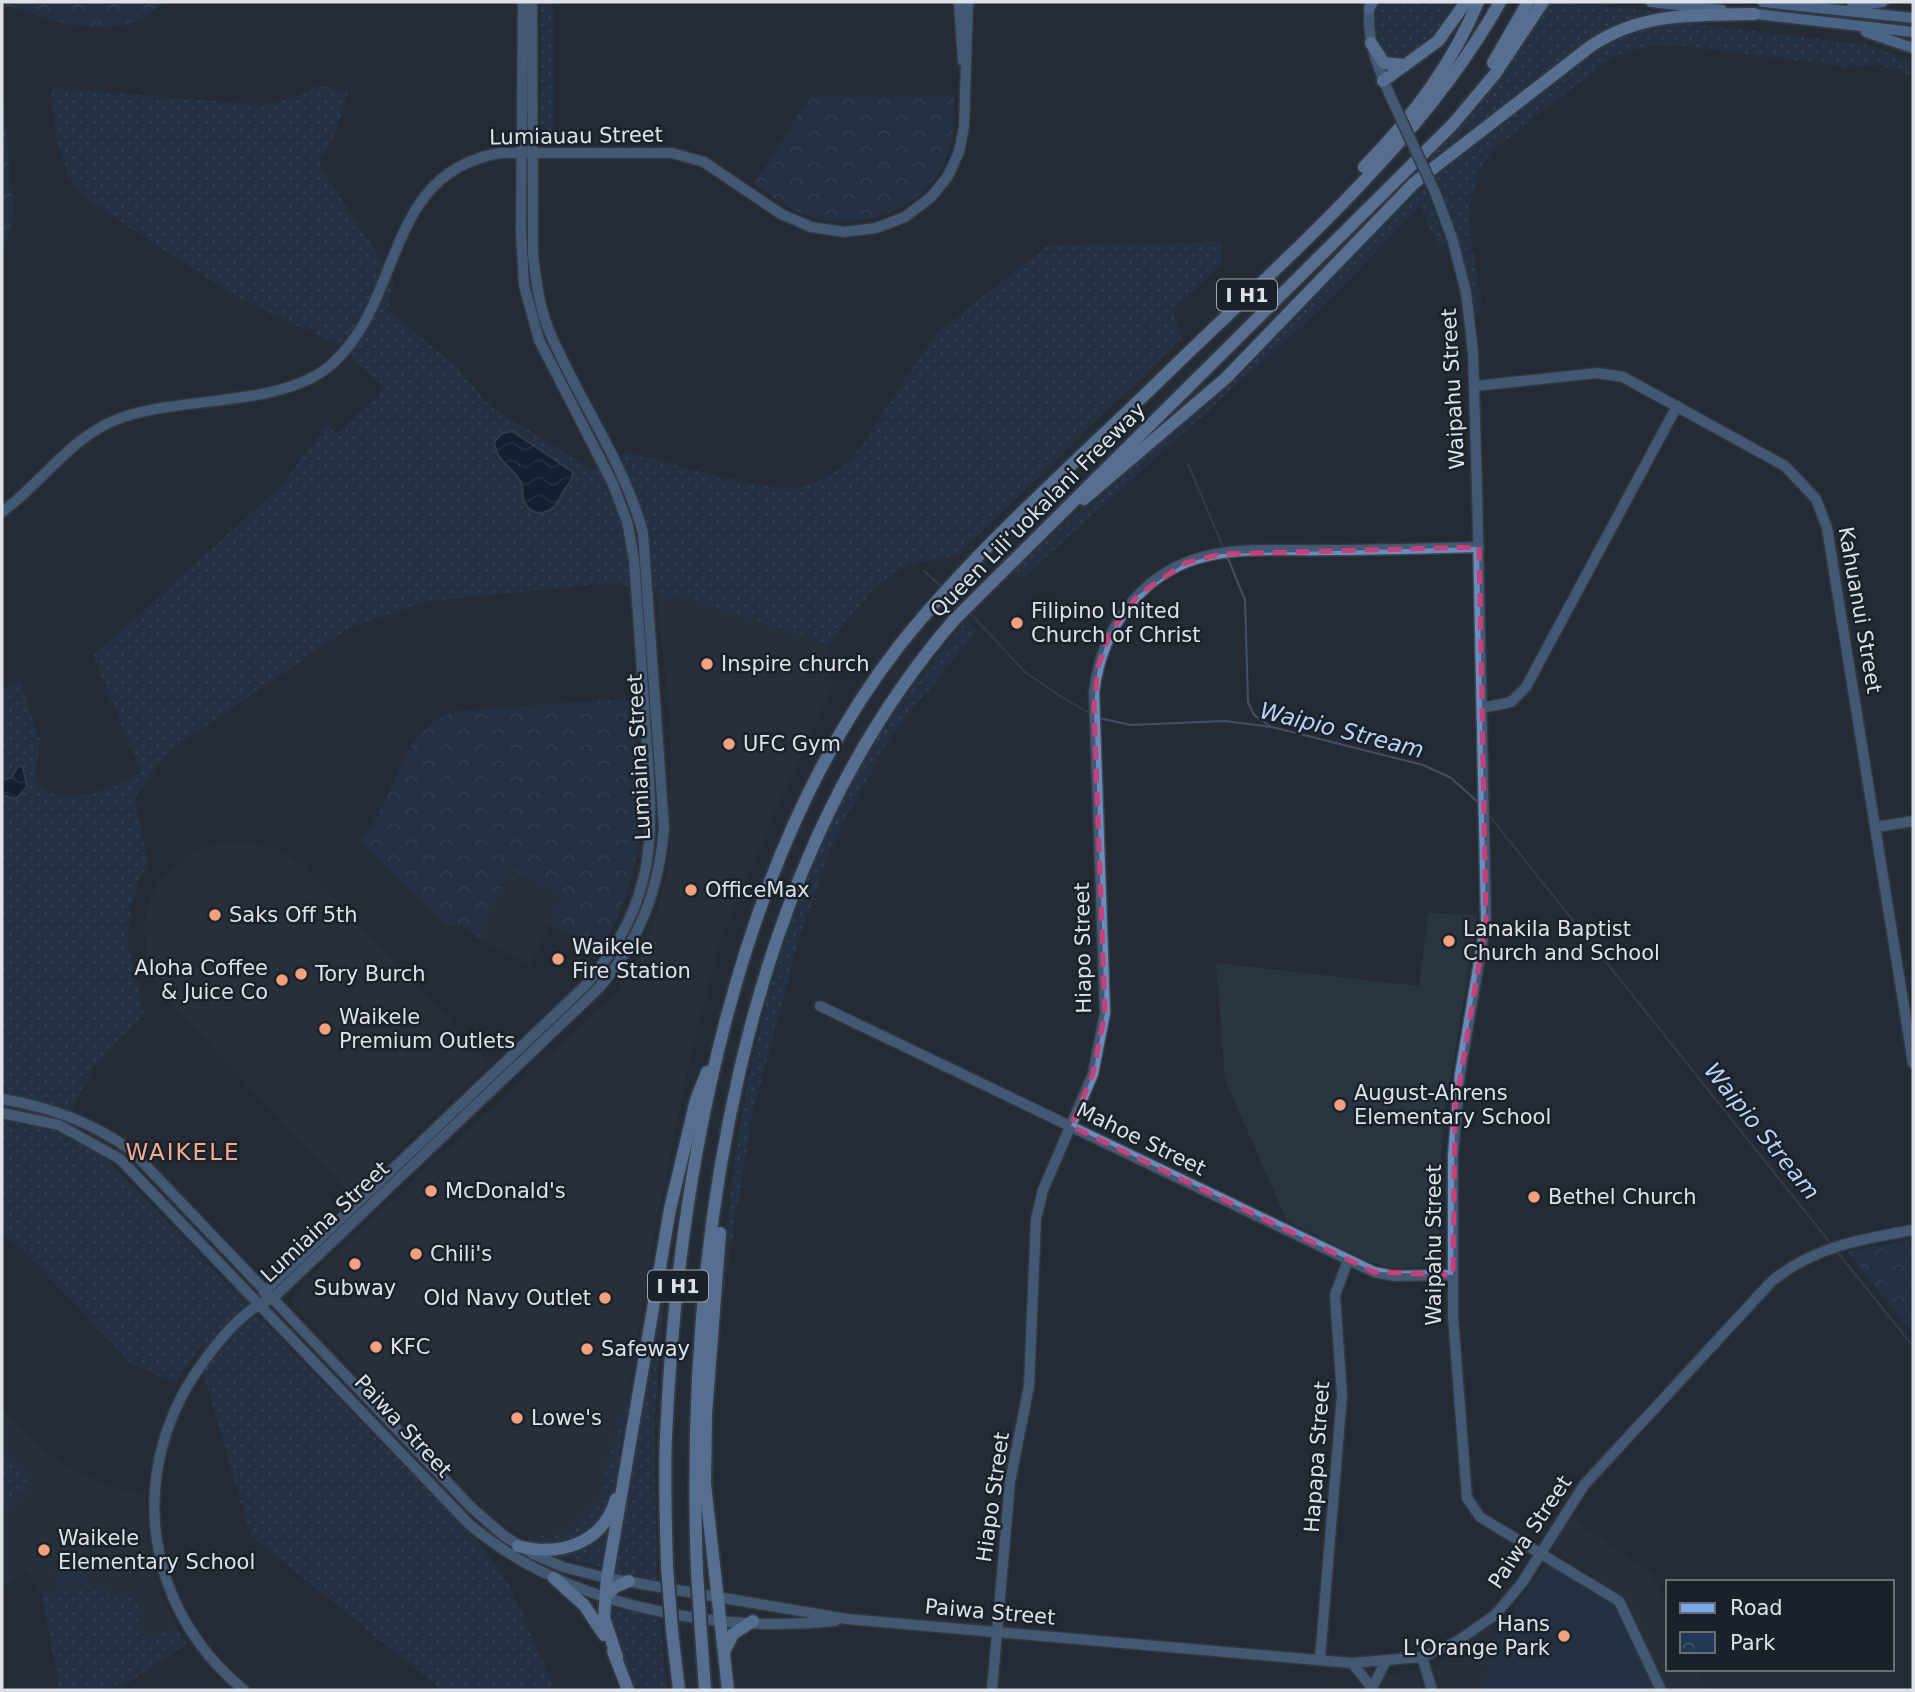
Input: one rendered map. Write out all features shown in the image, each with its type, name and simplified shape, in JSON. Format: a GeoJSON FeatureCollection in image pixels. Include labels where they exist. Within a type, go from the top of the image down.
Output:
{"type":"FeatureCollection","features":[{"type":"Feature","properties":{"kind":"highway"},"geometry":{"type":"LineString","coordinates":[[1384,81],[1438,41],[1466,2]]}},
{"type":"Feature","properties":{"kind":"highway"},"geometry":{"type":"LineString","coordinates":[[1006,529],[1129,400],[1390,141],[1438,77],[1478,2]]}},
{"type":"Feature","properties":{"kind":"highway","name":"Queen Liliʻuokalani Freeway"},"geometry":{"type":"LineString","coordinates":[[679,1690],[667,1567],[666,1443],[677,1287],[708,1098],[729,1009],[774,873],[824,762],[897,649],[932,607],[1006,529],[1382,161],[1449,81],[1500,2]]}},
{"type":"Feature","properties":{"kind":"highway"},"geometry":{"type":"LineString","coordinates":[[1411,164],[1481,80],[1528,2]]}},
{"type":"Feature","properties":{"kind":"highway","name":"Queen Liliʻuokalani Freeway"},"geometry":{"type":"LineString","coordinates":[[705,1690],[697,1572],[696,1413],[704,1293],[720,1174],[743,1067],[790,902],[825,817],[885,709],[954,620],[1014,557],[1453,124],[1495,74],[1543,2]]}},
{"type":"Feature","properties":{"kind":"highway"},"geometry":{"type":"LineString","coordinates":[[1014,557],[1226,379],[1414,183],[1591,46],[1620,29],[1648,19],[1677,15],[1754,14]]}},
{"type":"Feature","properties":{"kind":"highway"},"geometry":{"type":"LineString","coordinates":[[1371,43],[1384,62],[1396,67],[1408,64]]}},
{"type":"Feature","properties":{"kind":"highway"},"geometry":{"type":"LineString","coordinates":[[628,1690],[606,1626],[607,1578],[678,1172],[696,1100],[729,1009]]}},
{"type":"Feature","properties":{"kind":"highway"},"geometry":{"type":"LineString","coordinates":[[728,1690],[719,1597],[706,1506],[706,1414],[722,1213],[743,1067]]}},
{"type":"Feature","properties":{"kind":"highway"},"geometry":{"type":"LineString","coordinates":[[518,1546],[550,1552],[581,1542],[605,1522],[624,1483]]}},
{"type":"Feature","properties":{"kind":"highway"},"geometry":{"type":"LineString","coordinates":[[554,1578],[584,1605],[617,1657]]}},
{"type":"Feature","properties":{"kind":"highway"},"geometry":{"type":"LineString","coordinates":[[605,1597],[615,1587],[629,1581]]}},
{"type":"Feature","properties":{"kind":"highway"},"geometry":{"type":"LineString","coordinates":[[696,1616],[713,1608],[719,1597]]}},
{"type":"Feature","properties":{"kind":"highway"},"geometry":{"type":"LineString","coordinates":[[724,1654],[733,1634],[753,1621]]}},
{"type":"Feature","properties":{"kind":"main road"},"geometry":{"type":"LineString","coordinates":[[1651,2],[1913,32]]}},
{"type":"Feature","properties":{"kind":"main road"},"geometry":{"type":"LineString","coordinates":[[1763,2],[1913,18]]}},
{"type":"Feature","properties":{"kind":"main road"},"geometry":{"type":"LineString","coordinates":[[1786,5],[1858,6],[1883,2]]}},
{"type":"Feature","properties":{"kind":"main road"},"geometry":{"type":"LineString","coordinates":[[1815,21],[1869,33],[1913,48]]}},
{"type":"Feature","properties":{"kind":"street","name":"Lumiaina Street"},"geometry":{"type":"LineString","coordinates":[[261,1302],[265,1289],[586,985],[621,938],[645,880],[652,825],[634,560],[627,522],[612,482],[539,340],[529,308],[522,262],[523,2]]}},
{"type":"Feature","properties":{"kind":"street","name":"Lumiaina Street"},"geometry":{"type":"LineString","coordinates":[[244,1690],[198,1643],[174,1602],[158,1545],[154,1487],[161,1446],[182,1393],[214,1348],[261,1302],[273,1298],[597,990],[634,940],[649,906],[660,869],[664,818],[643,533],[629,489],[564,362],[544,315],[533,255],[535,152],[532,2]]}},
{"type":"Feature","properties":{"kind":"street","name":"Lumiauau Street"},"geometry":{"type":"LineString","coordinates":[[959,2],[960,47],[965,68]]}},
{"type":"Feature","properties":{"kind":"street","name":"Lumiauau Street"},"geometry":{"type":"LineString","coordinates":[[2,512],[88,436],[112,422],[141,413],[287,387],[324,370],[341,355],[363,323],[407,224],[430,187],[469,160],[500,153],[522,152],[672,153],[704,162],[781,214],[811,227],[844,232],[876,228],[912,213],[931,197],[948,176],[962,139],[968,2]]}},
{"type":"Feature","properties":{"kind":"street","name":"Waipahu Street"},"geometry":{"type":"LineString","coordinates":[[1370,4],[1371,43],[1384,81],[1435,192],[1452,238],[1466,292],[1475,386],[1485,932],[1455,1110],[1453,1275],[1453,1326],[1468,1503],[1480,1517],[1622,1604],[1661,1690]]}},
{"type":"Feature","properties":{"kind":"street","name":"Kahuanui Street"},"geometry":{"type":"LineString","coordinates":[[1475,386],[1612,373],[1678,406],[1785,466],[1807,486],[1823,514],[1877,827],[1913,1063]]}},
{"type":"Feature","properties":{"kind":"street"},"geometry":{"type":"LineString","coordinates":[[1482,708],[1511,702],[1525,687],[1678,406]]}},
{"type":"Feature","properties":{"kind":"street","name":"Hiapo Street"},"geometry":{"type":"LineString","coordinates":[[992,1690],[1010,1482],[1029,1386],[1036,1219],[1043,1190],[1093,1074],[1105,1013],[1094,706],[1095,679],[1102,650],[1116,622],[1130,603],[1167,573],[1185,563],[1237,552],[1479,547]]}},
{"type":"Feature","properties":{"kind":"street"},"geometry":{"type":"LineString","coordinates":[[1877,827],[1913,821]]}},
{"type":"Feature","properties":{"kind":"street","name":"Mahoe Street"},"geometry":{"type":"LineString","coordinates":[[820,1006],[1374,1272],[1394,1276],[1453,1275]]}},
{"type":"Feature","properties":{"kind":"street","name":"Paiwa Street"},"geometry":{"type":"LineString","coordinates":[[2,1100],[42,1106],[78,1119],[116,1139],[138,1156],[472,1508],[518,1546],[563,1567],[607,1578],[847,1619],[997,1637],[1352,1663],[1385,1663],[1422,1657],[1456,1642],[1495,1615],[1515,1593],[1584,1485],[1760,1292],[1793,1265],[1826,1249],[1842,1243],[1913,1230]]}},
{"type":"Feature","properties":{"kind":"street","name":"Paiwa Street"},"geometry":{"type":"LineString","coordinates":[[2,1113],[59,1125],[84,1137],[136,1173],[469,1524],[512,1557],[554,1578],[605,1597],[696,1616],[753,1621],[847,1619]]}},
{"type":"Feature","properties":{"kind":"street"},"geometry":{"type":"LineString","coordinates":[[59,1125],[78,1119],[84,1137]]}},
{"type":"Feature","properties":{"kind":"street","name":"Hapapa Street"},"geometry":{"type":"LineString","coordinates":[[1320,1659],[1342,1395],[1335,1295],[1348,1260]]}},
{"type":"Feature","properties":{"kind":"street"},"geometry":{"type":"LineString","coordinates":[[1422,1657],[1432,1690]]}},
{"type":"Feature","properties":{"kind":"street"},"geometry":{"type":"LineString","coordinates":[[1352,1663],[1372,1688],[1385,1663]]}},
{"type":"Feature","properties":{"kind":"highlighted area"},"geometry":{"type":"Polygon","coordinates":[[[1479,547],[1486,921],[1455,1110],[1453,1275],[1374,1272],[1071,1126],[1093,1074],[1105,1013],[1094,706],[1098,667],[1110,633],[1138,595],[1185,563],[1221,554],[1479,547]]]}},
{"type":"Feature","properties":{"kind":"shaded area"},"geometry":{"type":"Polygon","coordinates":[[[656,593],[686,599],[828,645],[832,688],[718,945],[691,1052],[654,1235],[628,1398],[611,1445],[600,1500],[568,1533],[527,1538],[487,1512],[293,1304],[301,1285],[619,991],[637,961],[656,916],[666,877],[670,843],[671,725],[656,593]]]}},
{"type":"Feature","properties":{"kind":"shaded area","name":"Waikele Premium Outlets"},"geometry":{"type":"Polygon","coordinates":[[[231,841],[276,848],[302,865],[489,1062],[351,1195],[164,996],[148,965],[144,921],[152,895],[160,881],[194,851],[231,841]]]}},
{"type":"Feature","properties":{"kind":"shaded area"},"geometry":{"type":"Polygon","coordinates":[[[510,869],[563,894],[530,965],[478,939],[510,869]]]}},
{"type":"Feature","properties":{"kind":"shaded area","name":"August-Ahrens Elementary School"},"geometry":{"type":"Polygon","coordinates":[[[1428,913],[1477,915],[1476,927],[1444,1116],[1438,1201],[1439,1263],[1436,1267],[1391,1268],[1369,1262],[1287,1221],[1225,1080],[1216,963],[1419,986],[1428,913]]]}},
{"type":"Feature","properties":{"kind":"shaded area","name":"Waikele Elementary School"},"geometry":{"type":"Polygon","coordinates":[[[2,1408],[41,1448],[67,1467],[111,1487],[145,1494],[148,1542],[154,1573],[167,1609],[187,1644],[122,1687],[60,1690],[42,1595],[26,1571],[2,1587],[2,1408]]]}},
{"type":"Feature","properties":{"kind":"shaded area"},"geometry":{"type":"Polygon","coordinates":[[[1568,1516],[1651,1572],[1666,1604],[1666,1671],[1698,1671],[1707,1690],[1670,1690],[1662,1679],[1622,1595],[1554,1551],[1553,1541],[1568,1516]]]}},
{"type":"Feature","properties":{"kind":"shaded area"},"geometry":{"type":"Polygon","coordinates":[[[1508,1614],[1489,1657],[1484,1690],[1440,1690],[1436,1674],[1438,1664],[1508,1614]]]}},
{"type":"Feature","properties":{"kind":"shaded area"},"geometry":{"type":"Polygon","coordinates":[[[1411,1670],[1418,1674],[1423,1690],[1382,1690],[1382,1676],[1411,1670]]]}},
{"type":"Feature","properties":{"kind":"green space"},"geometry":{"type":"Polygon","coordinates":[[[2,2],[163,2],[147,16],[129,24],[90,27],[2,7],[2,2]]]}},
{"type":"Feature","properties":{"kind":"green space"},"geometry":{"type":"Polygon","coordinates":[[[541,2],[553,2],[555,139],[545,137],[541,127],[541,2]]]}},
{"type":"Feature","properties":{"kind":"green space"},"geometry":{"type":"Polygon","coordinates":[[[1375,2],[1454,2],[1443,21],[1420,48],[1391,62],[1380,49],[1374,35],[1372,19],[1375,2]]]}},
{"type":"Feature","properties":{"kind":"green space"},"geometry":{"type":"Polygon","coordinates":[[[1548,2],[1666,12],[1632,20],[1431,165],[1429,160],[1489,91],[1548,2]]]}},
{"type":"Feature","properties":{"kind":"green space"},"geometry":{"type":"Polygon","coordinates":[[[1685,23],[1870,45],[1913,63],[1913,76],[1881,65],[1847,67],[1684,46],[1655,45],[1613,57],[1494,149],[1482,167],[1471,203],[1472,241],[1481,302],[1480,312],[1475,316],[1459,243],[1434,173],[1606,45],[1633,31],[1685,23]]]}},
{"type":"Feature","properties":{"kind":"green space"},"geometry":{"type":"Polygon","coordinates":[[[2,83],[14,214],[2,258],[2,83]]]}},
{"type":"Feature","properties":{"kind":"green space"},"geometry":{"type":"Polygon","coordinates":[[[319,85],[348,92],[335,134],[320,161],[322,170],[394,279],[388,310],[455,365],[491,407],[593,470],[627,451],[689,469],[765,486],[785,488],[807,485],[828,476],[852,459],[935,334],[1048,245],[1221,242],[1222,265],[1173,310],[1182,338],[957,556],[910,564],[876,586],[828,645],[686,599],[611,583],[429,601],[351,627],[171,750],[135,798],[148,861],[131,903],[127,941],[144,1014],[94,1066],[61,1133],[100,1152],[485,1550],[511,1588],[555,1690],[441,1690],[250,1535],[204,1376],[202,1344],[175,1383],[131,1364],[28,1255],[2,1234],[2,690],[20,681],[40,740],[35,780],[47,790],[73,796],[87,794],[115,785],[141,772],[93,656],[280,487],[327,424],[336,434],[385,389],[336,344],[240,299],[93,204],[69,180],[56,137],[51,88],[266,105],[299,95],[319,85]]]}},
{"type":"Feature","properties":{"kind":"green space"},"geometry":{"type":"Polygon","coordinates":[[[954,95],[952,143],[941,170],[911,201],[891,212],[848,221],[826,220],[791,209],[754,184],[810,96],[954,95]]]}},
{"type":"Feature","properties":{"kind":"green space"},"geometry":{"type":"Polygon","coordinates":[[[1423,182],[1446,245],[1438,248],[1420,206],[1320,310],[1024,577],[1011,574],[1075,514],[1219,392],[1423,182]]]}},
{"type":"Feature","properties":{"kind":"green space"},"geometry":{"type":"Polygon","coordinates":[[[967,619],[977,631],[891,736],[836,836],[801,933],[753,1112],[722,1303],[735,1161],[762,1020],[781,951],[805,884],[834,819],[867,756],[914,685],[967,619]]]}},
{"type":"Feature","properties":{"kind":"green space"},"geometry":{"type":"Polygon","coordinates":[[[626,699],[634,708],[638,832],[628,889],[601,950],[549,924],[563,894],[510,869],[478,939],[461,925],[448,927],[360,841],[373,824],[411,745],[424,729],[441,717],[464,710],[626,699]]]}},
{"type":"Feature","properties":{"kind":"green space"},"geometry":{"type":"Polygon","coordinates":[[[1913,1239],[1913,1334],[1847,1252],[1913,1239]]]}},
{"type":"Feature","properties":{"kind":"green space"},"geometry":{"type":"Polygon","coordinates":[[[665,1287],[654,1425],[657,1580],[615,1572],[665,1287]]]}},
{"type":"Feature","properties":{"kind":"green space"},"geometry":{"type":"Polygon","coordinates":[[[628,1398],[615,1491],[605,1516],[586,1534],[564,1544],[551,1545],[527,1538],[568,1533],[599,1500],[611,1445],[628,1398]]]}},
{"type":"Feature","properties":{"kind":"green space"},"geometry":{"type":"Polygon","coordinates":[[[3,1449],[34,1482],[2,1513],[2,1451],[3,1449]]]}},
{"type":"Feature","properties":{"kind":"green space"},"geometry":{"type":"Polygon","coordinates":[[[612,1522],[603,1568],[556,1555],[567,1552],[612,1522]]]}},
{"type":"Feature","properties":{"kind":"green space"},"geometry":{"type":"Polygon","coordinates":[[[84,1563],[88,1584],[58,1590],[54,1569],[84,1563]]]}},
{"type":"Feature","properties":{"kind":"green space","name":"Hans L'Orange Park"},"geometry":{"type":"Polygon","coordinates":[[[1549,1565],[1616,1607],[1654,1690],[1484,1690],[1491,1655],[1504,1625],[1542,1569],[1549,1565]]]}},
{"type":"Feature","properties":{"kind":"green space"},"geometry":{"type":"Polygon","coordinates":[[[93,1585],[94,1590],[107,1588],[109,1595],[128,1592],[130,1596],[134,1595],[146,1638],[177,1629],[187,1644],[122,1687],[60,1690],[42,1595],[93,1585]]]}},
{"type":"Feature","properties":{"kind":"green space"},"geometry":{"type":"Polygon","coordinates":[[[607,1606],[660,1617],[667,1690],[632,1690],[611,1637],[607,1606]]]}},
{"type":"Feature","properties":{"kind":"water"},"geometry":{"type":"Polygon","coordinates":[[[512,431],[573,472],[572,479],[558,502],[548,511],[537,513],[526,506],[521,482],[498,455],[494,442],[501,434],[512,431]]]}},
{"type":"Feature","properties":{"kind":"water"},"geometry":{"type":"Polygon","coordinates":[[[18,766],[23,767],[27,787],[16,799],[2,795],[3,780],[11,778],[18,766]]]}},
{"type":"Feature","properties":{"kind":"waterway"},"geometry":{"type":"LineString","coordinates":[[1188,464],[1223,547]]}},
{"type":"Feature","properties":{"kind":"waterway"},"geometry":{"type":"LineString","coordinates":[[1227,556],[1245,600],[1248,702],[1254,715],[1270,726]]}},
{"type":"Feature","properties":{"kind":"waterway","name":"Waipio Stream"},"geometry":{"type":"LineString","coordinates":[[924,571],[943,588]]}},
{"type":"Feature","properties":{"kind":"waterway","name":"Waipio Stream"},"geometry":{"type":"LineString","coordinates":[[949,594],[961,604]]}},
{"type":"Feature","properties":{"kind":"waterway","name":"Waipio Stream"},"geometry":{"type":"LineString","coordinates":[[970,613],[1025,672],[1091,714]]}},
{"type":"Feature","properties":{"kind":"waterway","name":"Waipio Stream"},"geometry":{"type":"LineString","coordinates":[[1099,718],[1131,725],[1225,721],[1272,727],[1423,765],[1451,778],[1480,804]]}},
{"type":"Feature","properties":{"kind":"waterway","name":"Waipio Stream"},"geometry":{"type":"LineString","coordinates":[[1488,814],[1832,1245]]}},
{"type":"Feature","properties":{"kind":"waterway","name":"Waipio Stream"},"geometry":{"type":"LineString","coordinates":[[1837,1252],[1913,1346]]}},
{"type":"Feature","properties":{"kind":"place","name":"Filipino United Church of Christ"},"geometry":{"type":"Point","coordinates":[1017,623]}},
{"type":"Feature","properties":{"kind":"place","name":"Inspire church"},"geometry":{"type":"Point","coordinates":[707,664]}},
{"type":"Feature","properties":{"kind":"place","name":"UFC Gym"},"geometry":{"type":"Point","coordinates":[729,744]}},
{"type":"Feature","properties":{"kind":"place","name":"OfficeMax"},"geometry":{"type":"Point","coordinates":[691,890]}},
{"type":"Feature","properties":{"kind":"place","name":"Saks Off 5th"},"geometry":{"type":"Point","coordinates":[215,915]}},
{"type":"Feature","properties":{"kind":"place","name":"Lanakila Baptist Church and School"},"geometry":{"type":"Point","coordinates":[1449,941]}},
{"type":"Feature","properties":{"kind":"place","name":"Waikele Fire Station"},"geometry":{"type":"Point","coordinates":[558,959]}},
{"type":"Feature","properties":{"kind":"place","name":"Tory Burch"},"geometry":{"type":"Point","coordinates":[301,974]}},
{"type":"Feature","properties":{"kind":"place","name":"Aloha Coffee & Juice Co"},"geometry":{"type":"Point","coordinates":[282,980]}},
{"type":"Feature","properties":{"kind":"place","name":"Waikele Premium Outlets"},"geometry":{"type":"Point","coordinates":[325,1029]}},
{"type":"Feature","properties":{"kind":"place","name":"August-Ahrens Elementary School"},"geometry":{"type":"Point","coordinates":[1340,1105]}},
{"type":"Feature","properties":{"kind":"place","name":"McDonald's"},"geometry":{"type":"Point","coordinates":[431,1191]}},
{"type":"Feature","properties":{"kind":"place","name":"Bethel Church"},"geometry":{"type":"Point","coordinates":[1534,1197]}},
{"type":"Feature","properties":{"kind":"place","name":"Chili's"},"geometry":{"type":"Point","coordinates":[416,1254]}},
{"type":"Feature","properties":{"kind":"place","name":"Subway"},"geometry":{"type":"Point","coordinates":[355,1264]}},
{"type":"Feature","properties":{"kind":"place","name":"Old Navy Outlet"},"geometry":{"type":"Point","coordinates":[605,1298]}},
{"type":"Feature","properties":{"kind":"place","name":"KFC"},"geometry":{"type":"Point","coordinates":[376,1347]}},
{"type":"Feature","properties":{"kind":"place","name":"Safeway"},"geometry":{"type":"Point","coordinates":[587,1349]}},
{"type":"Feature","properties":{"kind":"place","name":"Lowe's"},"geometry":{"type":"Point","coordinates":[517,1418]}},
{"type":"Feature","properties":{"kind":"place","name":"Waikele Elementary School"},"geometry":{"type":"Point","coordinates":[44,1550]}},
{"type":"Feature","properties":{"kind":"place","name":"Hans L'Orange Park"},"geometry":{"type":"Point","coordinates":[1564,1636]}},
{"type":"Feature","properties":{"kind":"district","name":"WAIKELE"},"geometry":{"type":"Point","coordinates":[183,1152]}}]}
